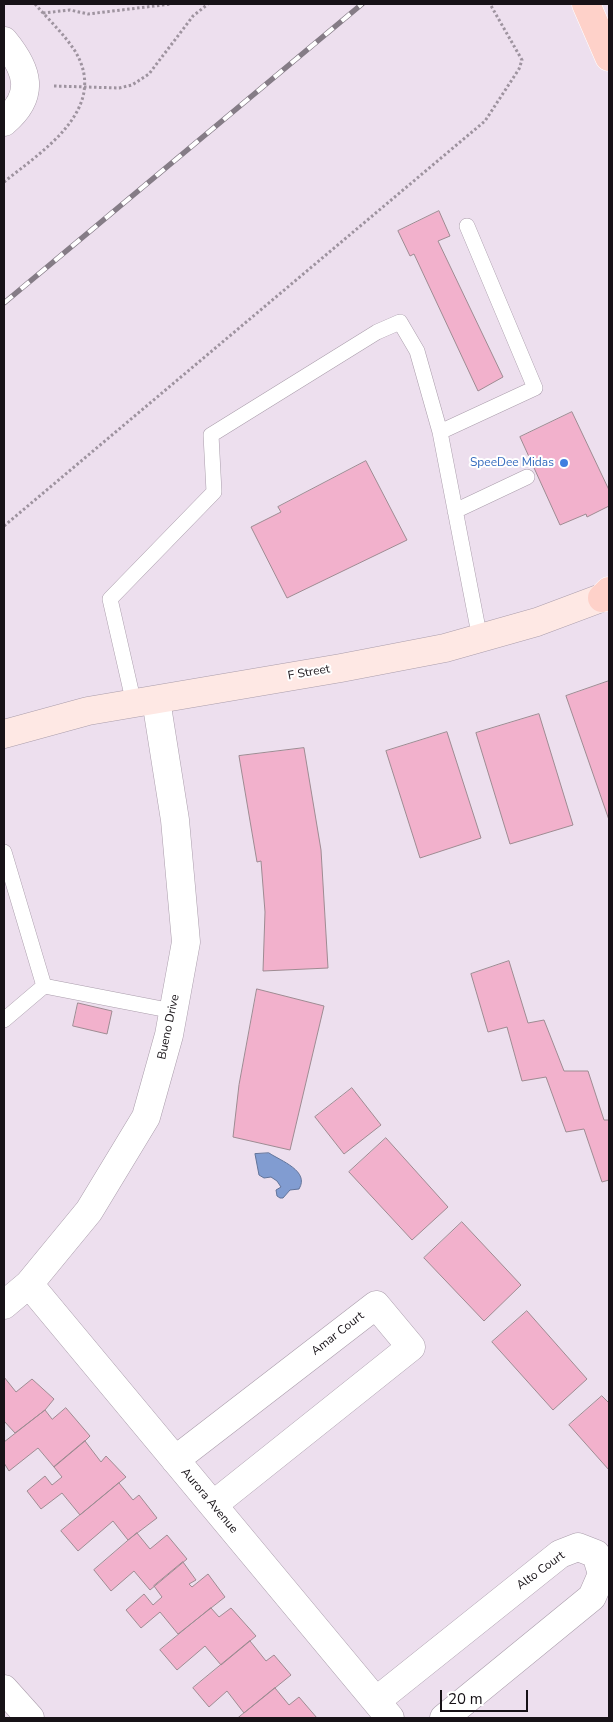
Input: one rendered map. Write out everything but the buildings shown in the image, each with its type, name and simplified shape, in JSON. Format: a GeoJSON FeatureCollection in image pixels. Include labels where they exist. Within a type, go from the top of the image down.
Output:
{"type":"FeatureCollection","features":[{"type":"Feature","properties":{"kind":"main road"},"geometry":{"type":"LineString","coordinates":[[587,4],[609,56]]}},
{"type":"Feature","properties":{"kind":"street"},"geometry":{"type":"LineString","coordinates":[[4,41],[16,55],[24,70],[26,84],[22,101],[13,114],[4,122]]}},
{"type":"Feature","properties":{"kind":"street","name":"F Street"},"geometry":{"type":"LineString","coordinates":[[4,734],[88,712],[445,648],[537,622],[607,596]]}},
{"type":"Feature","properties":{"kind":"street","name":"Bueno Drive"},"geometry":{"type":"LineString","coordinates":[[4,1305],[29,1284],[89,1211],[146,1116],[169,1035],[186,942],[174,820],[145,702]]}},
{"type":"Feature","properties":{"kind":"street","name":"Aurora Avenue"},"geometry":{"type":"LineString","coordinates":[[29,1284],[383,1710]]}},
{"type":"Feature","properties":{"kind":"street","name":"Amar Court"},"geometry":{"type":"LineString","coordinates":[[175,1460],[376,1304],[411,1347],[213,1505]]}},
{"type":"Feature","properties":{"kind":"street","name":"Alto Court"},"geometry":{"type":"LineString","coordinates":[[383,1710],[560,1554],[578,1547],[596,1554],[602,1574],[592,1597],[444,1718]]}},
{"type":"Feature","properties":{"kind":"street"},"geometry":{"type":"LineString","coordinates":[[4,1689],[30,1718]]}},
{"type":"Feature","properties":{"kind":"lane"},"geometry":{"type":"LineString","coordinates":[[440,432],[535,388],[467,226]]}},
{"type":"Feature","properties":{"kind":"lane"},"geometry":{"type":"LineString","coordinates":[[145,702],[110,599],[214,492],[211,435],[377,332],[400,322],[417,351],[440,432],[480,639]]}},
{"type":"Feature","properties":{"kind":"lane"},"geometry":{"type":"LineString","coordinates":[[455,511],[527,476]]}},
{"type":"Feature","properties":{"kind":"lane"},"geometry":{"type":"LineString","coordinates":[[4,852],[44,986]]}},
{"type":"Feature","properties":{"kind":"lane"},"geometry":{"type":"LineString","coordinates":[[44,986],[173,1011]]}},
{"type":"Feature","properties":{"kind":"lane"},"geometry":{"type":"LineString","coordinates":[[4,1020],[44,986]]}},
{"type":"Feature","properties":{"kind":"path"},"geometry":{"type":"LineString","coordinates":[[4,182],[62,133],[73,120],[85,88],[81,64],[74,50],[35,4]]}},
{"type":"Feature","properties":{"kind":"path"},"geometry":{"type":"LineString","coordinates":[[42,13],[70,10],[88,14],[171,4]]}},
{"type":"Feature","properties":{"kind":"path"},"geometry":{"type":"LineString","coordinates":[[52,86],[119,88],[132,85],[149,74],[193,16],[208,4]]}},
{"type":"Feature","properties":{"kind":"path"},"geometry":{"type":"LineString","coordinates":[[4,526],[485,121],[520,69],[522,60],[490,4]]}},
{"type":"Feature","properties":{"kind":"water"},"geometry":{"type":"Polygon","coordinates":[[[269,1153],[293,1167],[301,1177],[299,1189],[290,1190],[283,1198],[277,1196],[276,1190],[281,1187],[277,1181],[271,1177],[264,1178],[259,1175],[255,1154],[269,1153]]]}},
{"type":"Feature","properties":{"kind":"railway"},"geometry":{"type":"LineString","coordinates":[[4,303],[362,4]]}},
{"type":"Feature","properties":{"kind":"place","name":"SpeeDee Midas"},"geometry":{"type":"Point","coordinates":[564,463]}}]}
